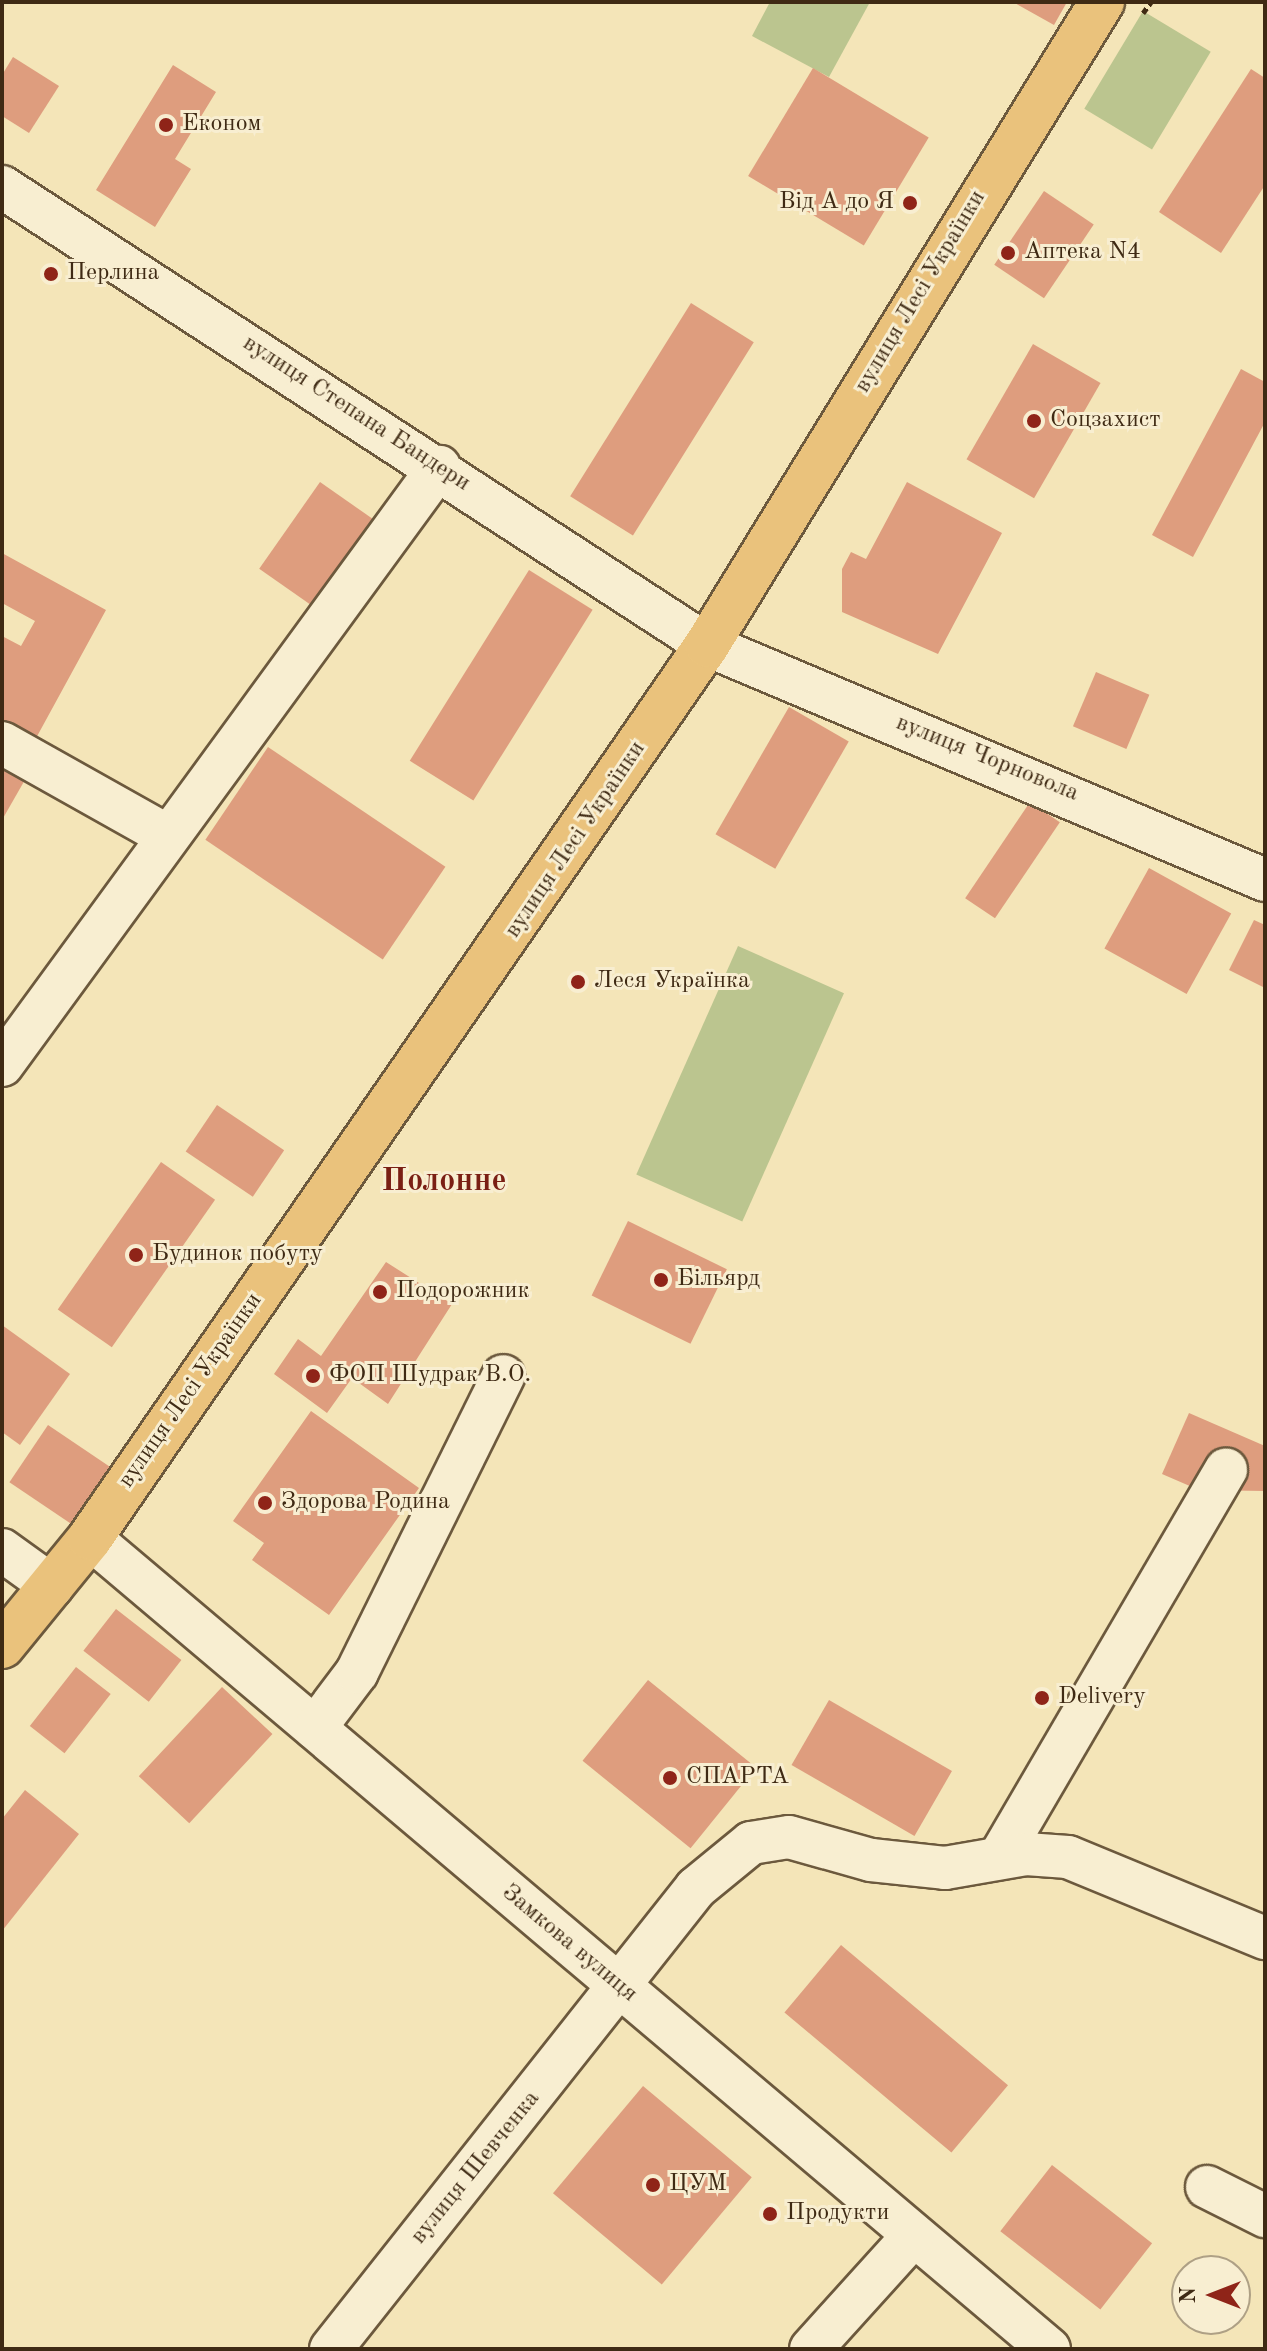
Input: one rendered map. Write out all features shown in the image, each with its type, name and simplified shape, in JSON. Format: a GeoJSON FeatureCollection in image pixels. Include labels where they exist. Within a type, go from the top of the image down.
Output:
{"type":"FeatureCollection","features":[{"type":"Feature","properties":{"kind":"main road","name":"вулиця Лесі Українки"},"geometry":{"type":"LineString","coordinates":[[2,1646],[90,1538],[707,645],[1102,2]]}},
{"type":"Feature","properties":{"kind":"street","name":"вулиця Степана Бандери"},"geometry":{"type":"LineString","coordinates":[[2,187],[439,467],[707,645]]}},
{"type":"Feature","properties":{"kind":"street"},"geometry":{"type":"LineString","coordinates":[[2,1065],[439,467]]}},
{"type":"Feature","properties":{"kind":"street","name":"вулиця Чорновола"},"geometry":{"type":"LineString","coordinates":[[707,645],[1265,880]]}},
{"type":"Feature","properties":{"kind":"street"},"geometry":{"type":"LineString","coordinates":[[2,743],[168,836]]}},
{"type":"Feature","properties":{"kind":"street"},"geometry":{"type":"LineString","coordinates":[[315,1728],[357,1672],[503,1376]]}},
{"type":"Feature","properties":{"kind":"street"},"geometry":{"type":"LineString","coordinates":[[999,1858],[1226,1469]]}},
{"type":"Feature","properties":{"kind":"street","name":"Замкова вулиця"},"geometry":{"type":"LineString","coordinates":[[90,1538],[1049,2349]]}},
{"type":"Feature","properties":{"kind":"street"},"geometry":{"type":"LineString","coordinates":[[2,1550],[52,1586]]}},
{"type":"Feature","properties":{"kind":"street","name":"вулиця Шевченка"},"geometry":{"type":"LineString","coordinates":[[331,2349],[696,1888],[751,1843],[789,1837],[871,1860],[945,1868],[999,1858],[1068,1857],[1265,1938]]}},
{"type":"Feature","properties":{"kind":"street"},"geometry":{"type":"LineString","coordinates":[[1207,2187],[1265,2216]]}},
{"type":"Feature","properties":{"kind":"street"},"geometry":{"type":"LineString","coordinates":[[811,2349],[913,2236]]}},
{"type":"Feature","properties":{"kind":"green space"},"geometry":{"type":"Polygon","coordinates":[[[770,2],[870,2],[829,77],[752,36],[770,2]]]}},
{"type":"Feature","properties":{"kind":"green space"},"geometry":{"type":"Polygon","coordinates":[[[1143,11],[1211,52],[1152,149],[1084,109],[1143,11]]]}},
{"type":"Feature","properties":{"kind":"green space"},"geometry":{"type":"Polygon","coordinates":[[[738,946],[844,993],[742,1222],[636,1174],[738,946]]]}},
{"type":"Feature","properties":{"kind":"building"},"geometry":{"type":"Polygon","coordinates":[[[1013,2],[1067,2],[1054,25],[1013,2]]]}},
{"type":"Feature","properties":{"kind":"building"},"geometry":{"type":"Polygon","coordinates":[[[13,57],[59,86],[29,133],[2,116],[2,75],[13,57]]]}},
{"type":"Feature","properties":{"kind":"building","name":"Економ"},"geometry":{"type":"Polygon","coordinates":[[[173,65],[216,92],[175,159],[191,169],[155,227],[96,190],[173,65]]]}},
{"type":"Feature","properties":{"kind":"building"},"geometry":{"type":"Polygon","coordinates":[[[813,68],[929,138],[864,246],[748,176],[813,68]]]}},
{"type":"Feature","properties":{"kind":"building"},"geometry":{"type":"Polygon","coordinates":[[[1251,69],[1265,78],[1265,185],[1221,253],[1159,212],[1251,69]]]}},
{"type":"Feature","properties":{"kind":"building"},"geometry":{"type":"Polygon","coordinates":[[[1044,191],[1094,225],[1044,298],[994,265],[1044,191]]]}},
{"type":"Feature","properties":{"kind":"building"},"geometry":{"type":"Polygon","coordinates":[[[691,303],[754,342],[633,536],[570,496],[691,303]]]}},
{"type":"Feature","properties":{"kind":"building","name":"Соцзахист"},"geometry":{"type":"Polygon","coordinates":[[[1033,344],[1101,383],[1034,498],[966,459],[1033,344]]]}},
{"type":"Feature","properties":{"kind":"building"},"geometry":{"type":"Polygon","coordinates":[[[1241,369],[1265,382],[1265,422],[1193,557],[1152,535],[1241,369]]]}},
{"type":"Feature","properties":{"kind":"building"},"geometry":{"type":"Polygon","coordinates":[[[320,482],[373,519],[312,606],[259,569],[320,482]]]}},
{"type":"Feature","properties":{"kind":"building"},"geometry":{"type":"Polygon","coordinates":[[[907,482],[1002,533],[938,654],[842,612],[842,569],[851,552],[866,559],[907,482]]]}},
{"type":"Feature","properties":{"kind":"building"},"geometry":{"type":"Polygon","coordinates":[[[2,553],[106,610],[35,740],[2,721],[2,636],[21,646],[35,621],[2,603],[2,553]]]}},
{"type":"Feature","properties":{"kind":"building"},"geometry":{"type":"Polygon","coordinates":[[[529,570],[593,610],[473,801],[410,761],[529,570]]]}},
{"type":"Feature","properties":{"kind":"building"},"geometry":{"type":"Polygon","coordinates":[[[1096,672],[1149,695],[1126,749],[1073,726],[1096,672]]]}},
{"type":"Feature","properties":{"kind":"building"},"geometry":{"type":"Polygon","coordinates":[[[789,707],[849,742],[775,869],[716,834],[789,707]]]}},
{"type":"Feature","properties":{"kind":"building"},"geometry":{"type":"Polygon","coordinates":[[[268,747],[445,867],[383,960],[205,840],[268,747]]]}},
{"type":"Feature","properties":{"kind":"building"},"geometry":{"type":"Polygon","coordinates":[[[2,765],[26,778],[2,820],[2,765]]]}},
{"type":"Feature","properties":{"kind":"building"},"geometry":{"type":"Polygon","coordinates":[[[1030,802],[1060,822],[995,918],[965,898],[1030,802]]]}},
{"type":"Feature","properties":{"kind":"building"},"geometry":{"type":"Polygon","coordinates":[[[1149,868],[1231,914],[1187,994],[1104,948],[1149,868]]]}},
{"type":"Feature","properties":{"kind":"building"},"geometry":{"type":"Polygon","coordinates":[[[1254,920],[1265,925],[1265,988],[1229,970],[1254,920]]]}},
{"type":"Feature","properties":{"kind":"building"},"geometry":{"type":"Polygon","coordinates":[[[217,1105],[284,1150],[253,1197],[186,1151],[217,1105]]]}},
{"type":"Feature","properties":{"kind":"building","name":"Будинок побуту"},"geometry":{"type":"Polygon","coordinates":[[[161,1162],[215,1200],[112,1347],[58,1309],[161,1162]]]}},
{"type":"Feature","properties":{"kind":"building","name":"Більярд"},"geometry":{"type":"Polygon","coordinates":[[[628,1221],[727,1269],[690,1344],[592,1296],[628,1221]]]}},
{"type":"Feature","properties":{"kind":"building"},"geometry":{"type":"Polygon","coordinates":[[[386,1262],[452,1304],[388,1404],[352,1378],[327,1413],[274,1374],[298,1339],[321,1356],[386,1262]]]}},
{"type":"Feature","properties":{"kind":"building"},"geometry":{"type":"Polygon","coordinates":[[[2,1325],[70,1374],[20,1445],[2,1432],[2,1325]]]}},
{"type":"Feature","properties":{"kind":"building"},"geometry":{"type":"Polygon","coordinates":[[[311,1411],[419,1488],[329,1615],[252,1560],[264,1543],[233,1521],[311,1411]]]}},
{"type":"Feature","properties":{"kind":"building"},"geometry":{"type":"Polygon","coordinates":[[[1189,1413],[1265,1446],[1265,1491],[1199,1490],[1162,1474],[1189,1413]]]}},
{"type":"Feature","properties":{"kind":"building"},"geometry":{"type":"Polygon","coordinates":[[[48,1425],[121,1474],[82,1531],[9,1482],[48,1425]]]}},
{"type":"Feature","properties":{"kind":"building"},"geometry":{"type":"Polygon","coordinates":[[[116,1609],[181,1660],[149,1702],[83,1651],[116,1609]]]}},
{"type":"Feature","properties":{"kind":"building"},"geometry":{"type":"Polygon","coordinates":[[[76,1667],[111,1694],[64,1753],[30,1726],[76,1667]]]}},
{"type":"Feature","properties":{"kind":"building"},"geometry":{"type":"Polygon","coordinates":[[[648,1680],[756,1767],[691,1848],[583,1761],[648,1680]]]}},
{"type":"Feature","properties":{"kind":"building"},"geometry":{"type":"Polygon","coordinates":[[[222,1687],[272,1734],[189,1823],[139,1776],[222,1687]]]}},
{"type":"Feature","properties":{"kind":"building"},"geometry":{"type":"Polygon","coordinates":[[[829,1700],[952,1771],[914,1836],[792,1765],[829,1700]]]}},
{"type":"Feature","properties":{"kind":"building"},"geometry":{"type":"Polygon","coordinates":[[[25,1790],[79,1834],[2,1931],[2,1819],[25,1790]]]}},
{"type":"Feature","properties":{"kind":"building"},"geometry":{"type":"Polygon","coordinates":[[[841,1945],[1008,2085],[951,2153],[784,2012],[841,1945]]]}},
{"type":"Feature","properties":{"kind":"building","name":"ЦУМ"},"geometry":{"type":"Polygon","coordinates":[[[643,2086],[752,2177],[662,2285],[553,2193],[643,2086]]]}},
{"type":"Feature","properties":{"kind":"building"},"geometry":{"type":"Polygon","coordinates":[[[1052,2165],[1152,2243],[1100,2309],[1000,2231],[1052,2165]]]}},
{"type":"Feature","properties":{"kind":"place","name":"Економ"},"geometry":{"type":"Point","coordinates":[166,125]}},
{"type":"Feature","properties":{"kind":"place","name":"Від А до Я"},"geometry":{"type":"Point","coordinates":[910,203]}},
{"type":"Feature","properties":{"kind":"place","name":"Аптека N4"},"geometry":{"type":"Point","coordinates":[1008,253]}},
{"type":"Feature","properties":{"kind":"place","name":"Перлина"},"geometry":{"type":"Point","coordinates":[51,274]}},
{"type":"Feature","properties":{"kind":"place","name":"Соцзахист"},"geometry":{"type":"Point","coordinates":[1034,421]}},
{"type":"Feature","properties":{"kind":"place","name":"Леся Українка"},"geometry":{"type":"Point","coordinates":[578,982]}},
{"type":"Feature","properties":{"kind":"place","name":"Будинок побуту"},"geometry":{"type":"Point","coordinates":[136,1255]}},
{"type":"Feature","properties":{"kind":"place","name":"Більярд"},"geometry":{"type":"Point","coordinates":[661,1280]}},
{"type":"Feature","properties":{"kind":"place","name":"Подорожник"},"geometry":{"type":"Point","coordinates":[380,1292]}},
{"type":"Feature","properties":{"kind":"place","name":"ФОП Шудрак В.О."},"geometry":{"type":"Point","coordinates":[313,1376]}},
{"type":"Feature","properties":{"kind":"place","name":"Здорова Родина"},"geometry":{"type":"Point","coordinates":[265,1503]}},
{"type":"Feature","properties":{"kind":"place","name":"Delivery"},"geometry":{"type":"Point","coordinates":[1042,1698]}},
{"type":"Feature","properties":{"kind":"place","name":"СПАРТА"},"geometry":{"type":"Point","coordinates":[670,1778]}},
{"type":"Feature","properties":{"kind":"place","name":"ЦУМ"},"geometry":{"type":"Point","coordinates":[653,2185]}},
{"type":"Feature","properties":{"kind":"place","name":"Продукти"},"geometry":{"type":"Point","coordinates":[770,2214]}},
{"type":"Feature","properties":{"kind":"district","name":"Полонне"},"geometry":{"type":"Point","coordinates":[444,1182]}}]}
